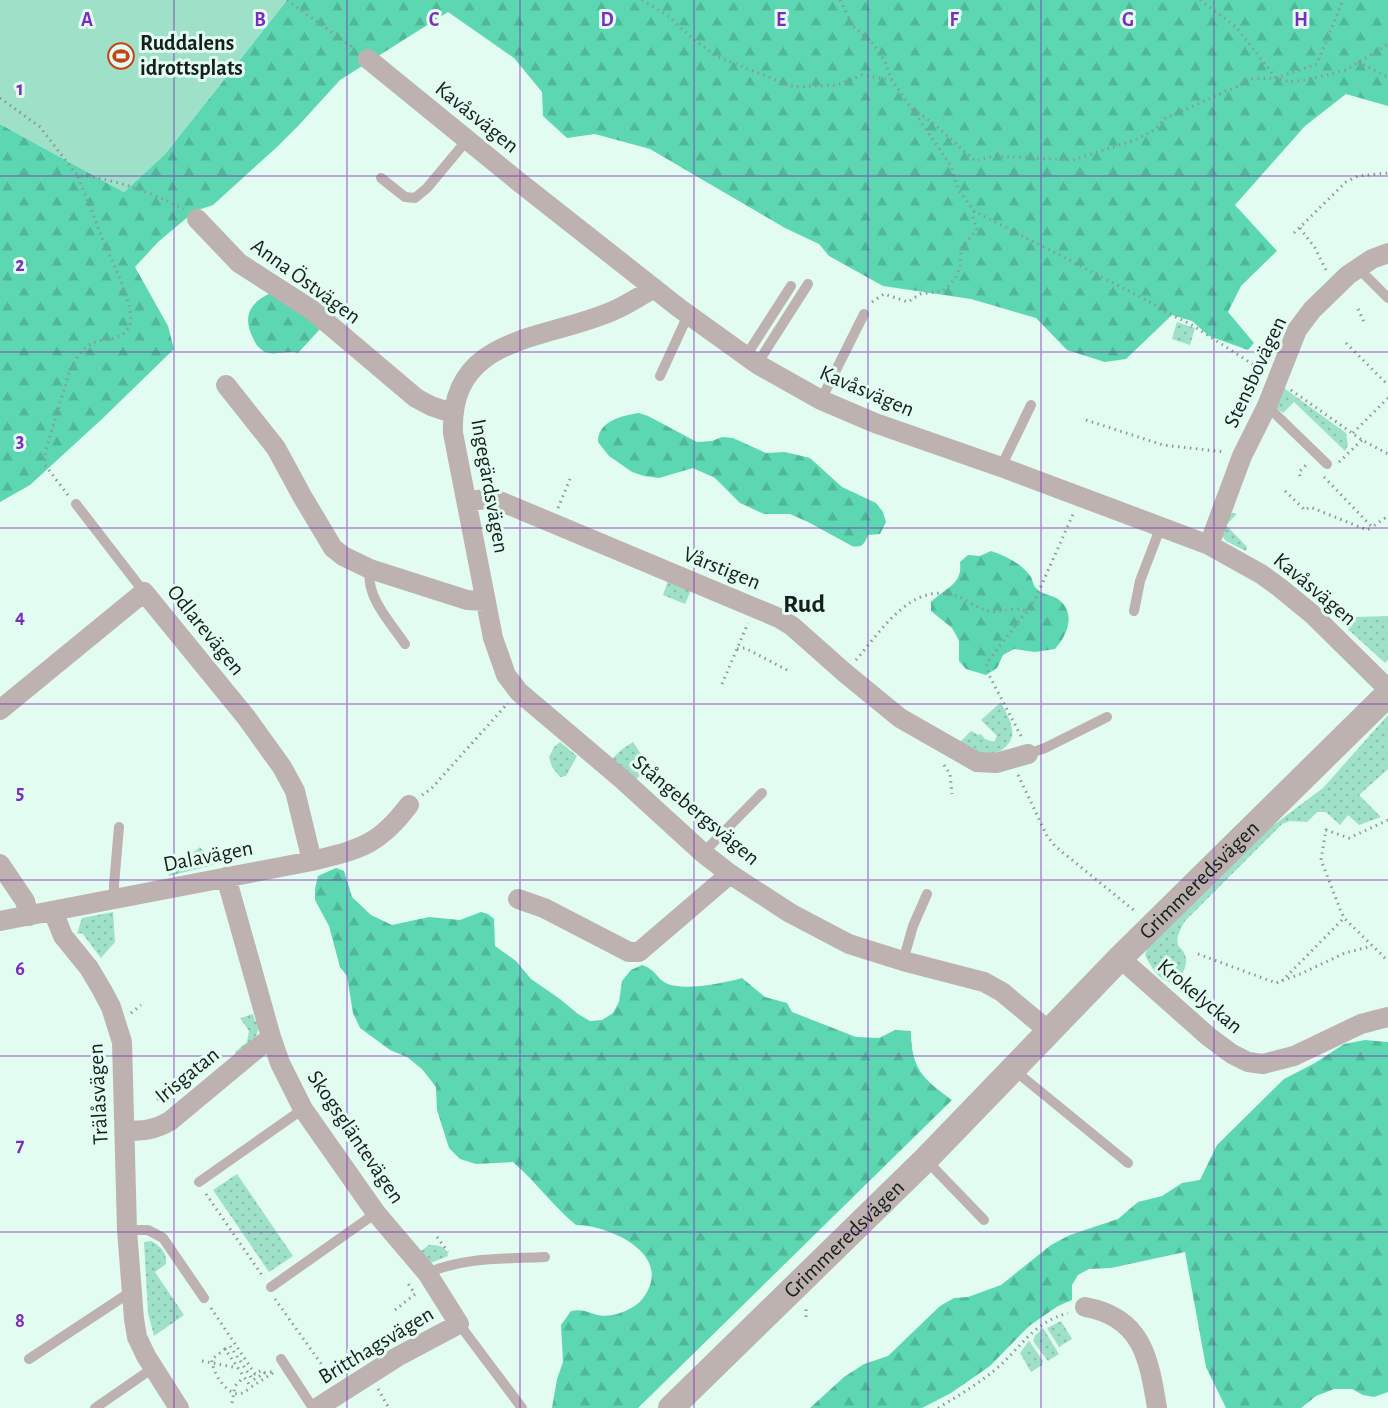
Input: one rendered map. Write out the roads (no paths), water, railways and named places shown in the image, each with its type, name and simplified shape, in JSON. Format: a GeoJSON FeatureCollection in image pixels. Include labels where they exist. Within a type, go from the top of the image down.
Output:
{"type":"FeatureCollection","features":[{"type":"Feature","properties":{"kind":"street","name":"Kavåsvägen"},"geometry":{"type":"LineString","coordinates":[[369,59],[467,140],[688,315],[751,360],[821,400],[876,423],[1209,545],[1261,574],[1279,587],[1319,620],[1388,689]]}},
{"type":"Feature","properties":{"kind":"street","name":"Anna Östvägen"},"geometry":{"type":"LineString","coordinates":[[197,219],[240,263],[312,310],[416,398],[452,413]]}},
{"type":"Feature","properties":{"kind":"street","name":"Stensbovägen"},"geometry":{"type":"LineString","coordinates":[[1209,545],[1242,456],[1267,406],[1297,330],[1312,310],[1358,268],[1388,253]]}},
{"type":"Feature","properties":{"kind":"street","name":"Ingegärdsvägen"},"geometry":{"type":"LineString","coordinates":[[519,692],[506,675],[498,656],[485,601],[468,501],[453,433],[452,413],[456,396],[464,379],[488,354],[617,309],[654,288]]}},
{"type":"Feature","properties":{"kind":"street"},"geometry":{"type":"LineString","coordinates":[[226,385],[276,448],[333,548],[343,556],[370,569],[467,600],[485,601]]}},
{"type":"Feature","properties":{"kind":"street","name":"Vårstigen"},"geometry":{"type":"LineString","coordinates":[[468,501],[487,499],[502,502],[779,618],[792,626],[900,718],[977,762],[988,764],[1019,757]]}},
{"type":"Feature","properties":{"kind":"street","name":"Odlarevägen"},"geometry":{"type":"LineString","coordinates":[[3,701],[144,592],[246,717],[282,766],[295,791],[312,861]]}},
{"type":"Feature","properties":{"kind":"street","name":"Stångebergsvägen"},"geometry":{"type":"LineString","coordinates":[[519,692],[615,773],[704,853],[730,874],[792,915],[849,944],[984,982],[1002,992],[1050,1032]]}},
{"type":"Feature","properties":{"kind":"street","name":"Grimmeredsvägen"},"geometry":{"type":"LineString","coordinates":[[671,1408],[926,1159],[1120,958],[1388,694]]}},
{"type":"Feature","properties":{"kind":"street","name":"Dalavägen"},"geometry":{"type":"LineString","coordinates":[[0,921],[312,861],[366,846],[394,824],[409,805]]}},
{"type":"Feature","properties":{"kind":"street"},"geometry":{"type":"LineString","coordinates":[[0,864],[25,901],[29,916]]}},
{"type":"Feature","properties":{"kind":"street"},"geometry":{"type":"LineString","coordinates":[[518,899],[544,908],[629,952],[639,952],[730,874]]}},
{"type":"Feature","properties":{"kind":"street","name":"Skogsgläntevägen"},"geometry":{"type":"LineString","coordinates":[[226,877],[271,1037],[280,1063],[303,1109],[376,1213],[427,1274],[459,1323]]}},
{"type":"Feature","properties":{"kind":"street","name":"Trälåsvägen"},"geometry":{"type":"LineString","coordinates":[[53,911],[63,936],[89,968],[102,990],[117,1024],[124,1056],[127,1230],[137,1337],[178,1408]]}},
{"type":"Feature","properties":{"kind":"street","name":"Krokelyckan"},"geometry":{"type":"LineString","coordinates":[[1120,958],[1209,1037],[1232,1054],[1248,1062],[1263,1064],[1294,1056],[1361,1024],[1388,1017]]}},
{"type":"Feature","properties":{"kind":"street","name":"Irisgatan"},"geometry":{"type":"LineString","coordinates":[[125,1131],[147,1131],[158,1128],[271,1037]]}},
{"type":"Feature","properties":{"kind":"street"},"geometry":{"type":"LineString","coordinates":[[1085,1307],[1112,1314],[1134,1332],[1147,1359],[1157,1408]]}},
{"type":"Feature","properties":{"kind":"street","name":"Britthagsvägen"},"geometry":{"type":"LineString","coordinates":[[315,1408],[397,1357],[459,1323]]}},
{"type":"Feature","properties":{"kind":"lane"},"geometry":{"type":"LineString","coordinates":[[381,178],[405,197],[415,198],[427,188],[467,140]]}},
{"type":"Feature","properties":{"kind":"lane"},"geometry":{"type":"LineString","coordinates":[[1358,268],[1388,298]]}},
{"type":"Feature","properties":{"kind":"lane"},"geometry":{"type":"LineString","coordinates":[[751,360],[808,284]]}},
{"type":"Feature","properties":{"kind":"lane"},"geometry":{"type":"LineString","coordinates":[[751,360],[791,286]]}},
{"type":"Feature","properties":{"kind":"lane"},"geometry":{"type":"LineString","coordinates":[[821,400],[864,314]]}},
{"type":"Feature","properties":{"kind":"lane"},"geometry":{"type":"LineString","coordinates":[[660,376],[688,315]]}},
{"type":"Feature","properties":{"kind":"lane"},"geometry":{"type":"LineString","coordinates":[[1001,467],[1031,405]]}},
{"type":"Feature","properties":{"kind":"lane"},"geometry":{"type":"LineString","coordinates":[[1267,406],[1329,467]]}},
{"type":"Feature","properties":{"kind":"lane"},"geometry":{"type":"LineString","coordinates":[[76,504],[144,592]]}},
{"type":"Feature","properties":{"kind":"lane"},"geometry":{"type":"LineString","coordinates":[[1134,611],[1140,581],[1161,526]]}},
{"type":"Feature","properties":{"kind":"lane"},"geometry":{"type":"LineString","coordinates":[[370,569],[368,580],[371,591],[405,644]]}},
{"type":"Feature","properties":{"kind":"lane"},"geometry":{"type":"LineString","coordinates":[[1019,757],[1045,748],[1107,717]]}},
{"type":"Feature","properties":{"kind":"lane"},"geometry":{"type":"LineString","coordinates":[[704,853],[762,793]]}},
{"type":"Feature","properties":{"kind":"lane"},"geometry":{"type":"LineString","coordinates":[[114,899],[119,827]]}},
{"type":"Feature","properties":{"kind":"lane"},"geometry":{"type":"LineString","coordinates":[[903,961],[913,926],[927,894]]}},
{"type":"Feature","properties":{"kind":"lane"},"geometry":{"type":"LineString","coordinates":[[1014,1070],[1128,1163]]}},
{"type":"Feature","properties":{"kind":"lane"},"geometry":{"type":"LineString","coordinates":[[200,1182],[303,1109]]}},
{"type":"Feature","properties":{"kind":"lane"},"geometry":{"type":"LineString","coordinates":[[926,1159],[984,1220]]}},
{"type":"Feature","properties":{"kind":"lane"},"geometry":{"type":"LineString","coordinates":[[270,1287],[376,1213]]}},
{"type":"Feature","properties":{"kind":"lane"},"geometry":{"type":"LineString","coordinates":[[127,1230],[147,1230],[163,1238],[204,1298]]}},
{"type":"Feature","properties":{"kind":"lane"},"geometry":{"type":"LineString","coordinates":[[427,1274],[456,1263],[545,1257]]}},
{"type":"Feature","properties":{"kind":"lane"},"geometry":{"type":"LineString","coordinates":[[29,1359],[132,1291]]}},
{"type":"Feature","properties":{"kind":"lane","name":"Skogsgläntevägen"},"geometry":{"type":"LineString","coordinates":[[459,1323],[522,1408]]}},
{"type":"Feature","properties":{"kind":"lane"},"geometry":{"type":"LineString","coordinates":[[279,1365],[315,1408]]}},
{"type":"Feature","properties":{"kind":"lane"},"geometry":{"type":"LineString","coordinates":[[95,1408],[153,1368]]}},
{"type":"Feature","properties":{"kind":"place","name":"Ruddalens idrottsplats"},"geometry":{"type":"Point","coordinates":[121,56]}},
{"type":"Feature","properties":{"kind":"district","name":"Rud"},"geometry":{"type":"Point","coordinates":[804,604]}}]}
